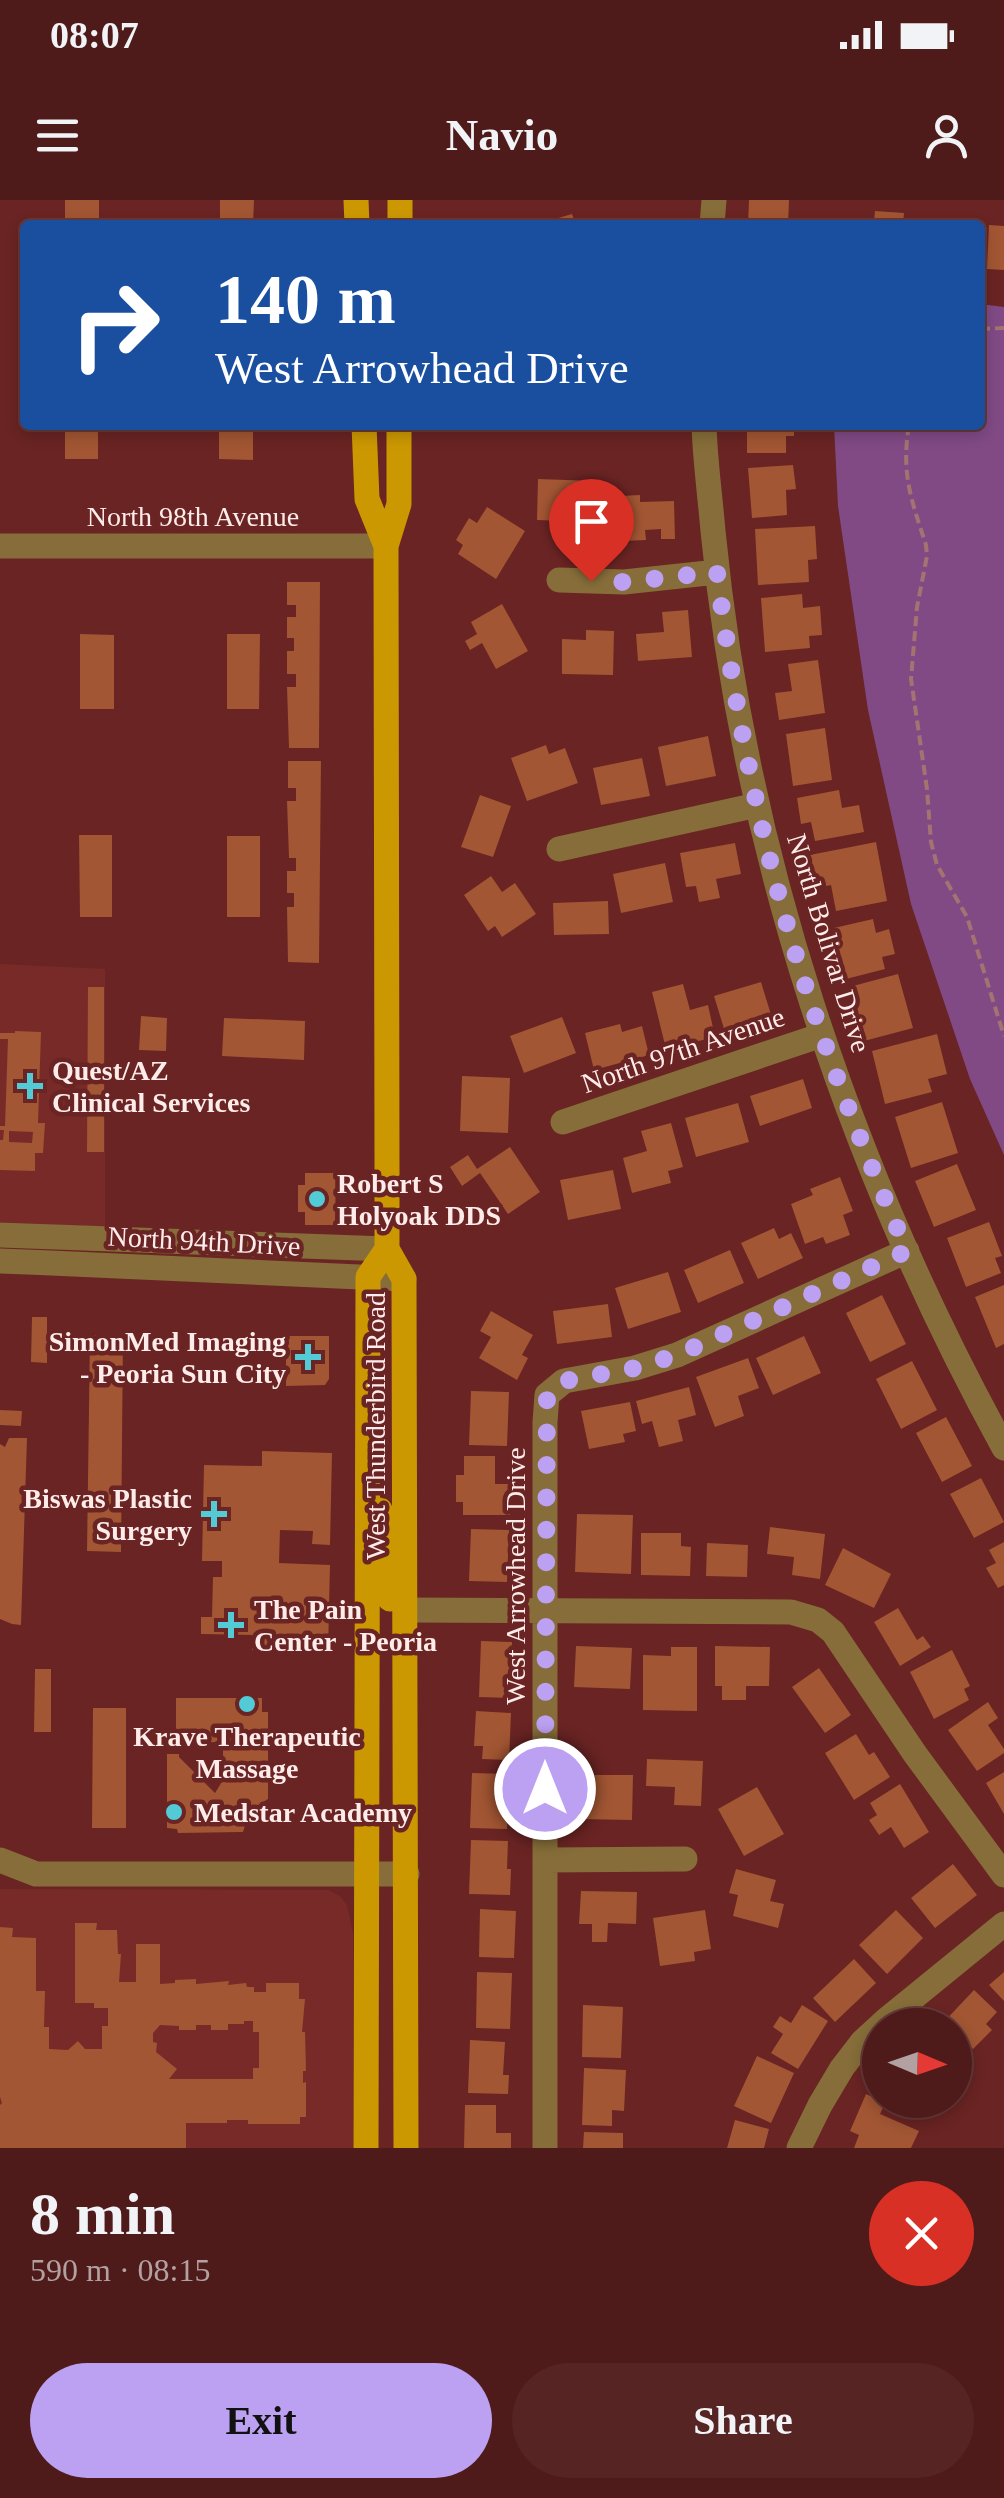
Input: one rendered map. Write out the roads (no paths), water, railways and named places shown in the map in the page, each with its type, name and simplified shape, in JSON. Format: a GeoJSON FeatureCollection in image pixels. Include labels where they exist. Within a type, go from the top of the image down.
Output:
{"type":"FeatureCollection","features":[{"type":"Feature","properties":{"kind":"main road"},"geometry":{"type":"LineString","coordinates":[[364,430],[367,499],[386,546]]}},
{"type":"Feature","properties":{"kind":"main road"},"geometry":{"type":"LineString","coordinates":[[387,1249],[386,546],[399,504],[399,430]]}},
{"type":"Feature","properties":{"kind":"main road","name":"West Thunderbird Road"},"geometry":{"type":"LineString","coordinates":[[366,2148],[368,1277],[387,1249],[404,1278],[406,2148]]}},
{"type":"Feature","properties":{"kind":"main road"},"geometry":{"type":"LineString","coordinates":[[369,1477],[385,1523],[390,1601],[398,1609],[406,1610]]}},
{"type":"Feature","properties":{"kind":"street","name":"North Bolivar Drive"},"geometry":{"type":"LineString","coordinates":[[704,430],[726,649],[757,805],[786,918],[859,1137],[965,1377],[1004,1448]]}},
{"type":"Feature","properties":{"kind":"street","name":"North 98th Avenue"},"geometry":{"type":"LineString","coordinates":[[0,546],[386,546]]}},
{"type":"Feature","properties":{"kind":"street"},"geometry":{"type":"LineString","coordinates":[[559,580],[624,582],[717,572]]}},
{"type":"Feature","properties":{"kind":"street"},"geometry":{"type":"LineString","coordinates":[[559,849],[757,805]]}},
{"type":"Feature","properties":{"kind":"street","name":"North 97th Avenue"},"geometry":{"type":"LineString","coordinates":[[563,1122],[822,1035]]}},
{"type":"Feature","properties":{"kind":"street","name":"North 94th Drive"},"geometry":{"type":"LineString","coordinates":[[0,1235],[387,1249]]}},
{"type":"Feature","properties":{"kind":"street"},"geometry":{"type":"LineString","coordinates":[[136,1268],[137,1240]]}},
{"type":"Feature","properties":{"kind":"street"},"geometry":{"type":"LineString","coordinates":[[242,1271],[244,1244]]}},
{"type":"Feature","properties":{"kind":"street","name":"West Arrowhead Drive"},"geometry":{"type":"LineString","coordinates":[[544,2148],[547,1395],[564,1381],[635,1368],[677,1355],[907,1251]]}},
{"type":"Feature","properties":{"kind":"street","name":"North 94th Drive"},"geometry":{"type":"LineString","coordinates":[[0,1261],[404,1278]]}},
{"type":"Feature","properties":{"kind":"street"},"geometry":{"type":"LineString","coordinates":[[406,1610],[791,1612],[818,1620],[833,1632],[915,1754],[1004,1875]]}},
{"type":"Feature","properties":{"kind":"street"},"geometry":{"type":"LineString","coordinates":[[545,1860],[684,1859]]}},
{"type":"Feature","properties":{"kind":"street"},"geometry":{"type":"LineString","coordinates":[[0,1860],[36,1874],[406,1874]]}},
{"type":"Feature","properties":{"kind":"street"},"geometry":{"type":"LineString","coordinates":[[799,2148],[820,2105],[862,2042],[1004,1924]]}},
{"type":"Feature","properties":{"kind":"place","name":"Quest/AZ Clinical Services"},"geometry":{"type":"Point","coordinates":[30,1086]}},
{"type":"Feature","properties":{"kind":"place","name":"Robert S Holyoak DDS"},"geometry":{"type":"Point","coordinates":[317,1199]}},
{"type":"Feature","properties":{"kind":"place","name":"SimonMed Imaging - Peoria Sun City"},"geometry":{"type":"Point","coordinates":[308,1357]}},
{"type":"Feature","properties":{"kind":"place","name":"Biswas Plastic Surgery"},"geometry":{"type":"Point","coordinates":[214,1514]}},
{"type":"Feature","properties":{"kind":"place","name":"The Pain Center - Peoria"},"geometry":{"type":"Point","coordinates":[231,1625]}},
{"type":"Feature","properties":{"kind":"place","name":"Krave Therapeutic Massage"},"geometry":{"type":"Point","coordinates":[247,1704]}},
{"type":"Feature","properties":{"kind":"place","name":"Medstar Academy"},"geometry":{"type":"Point","coordinates":[174,1812]}}]}
